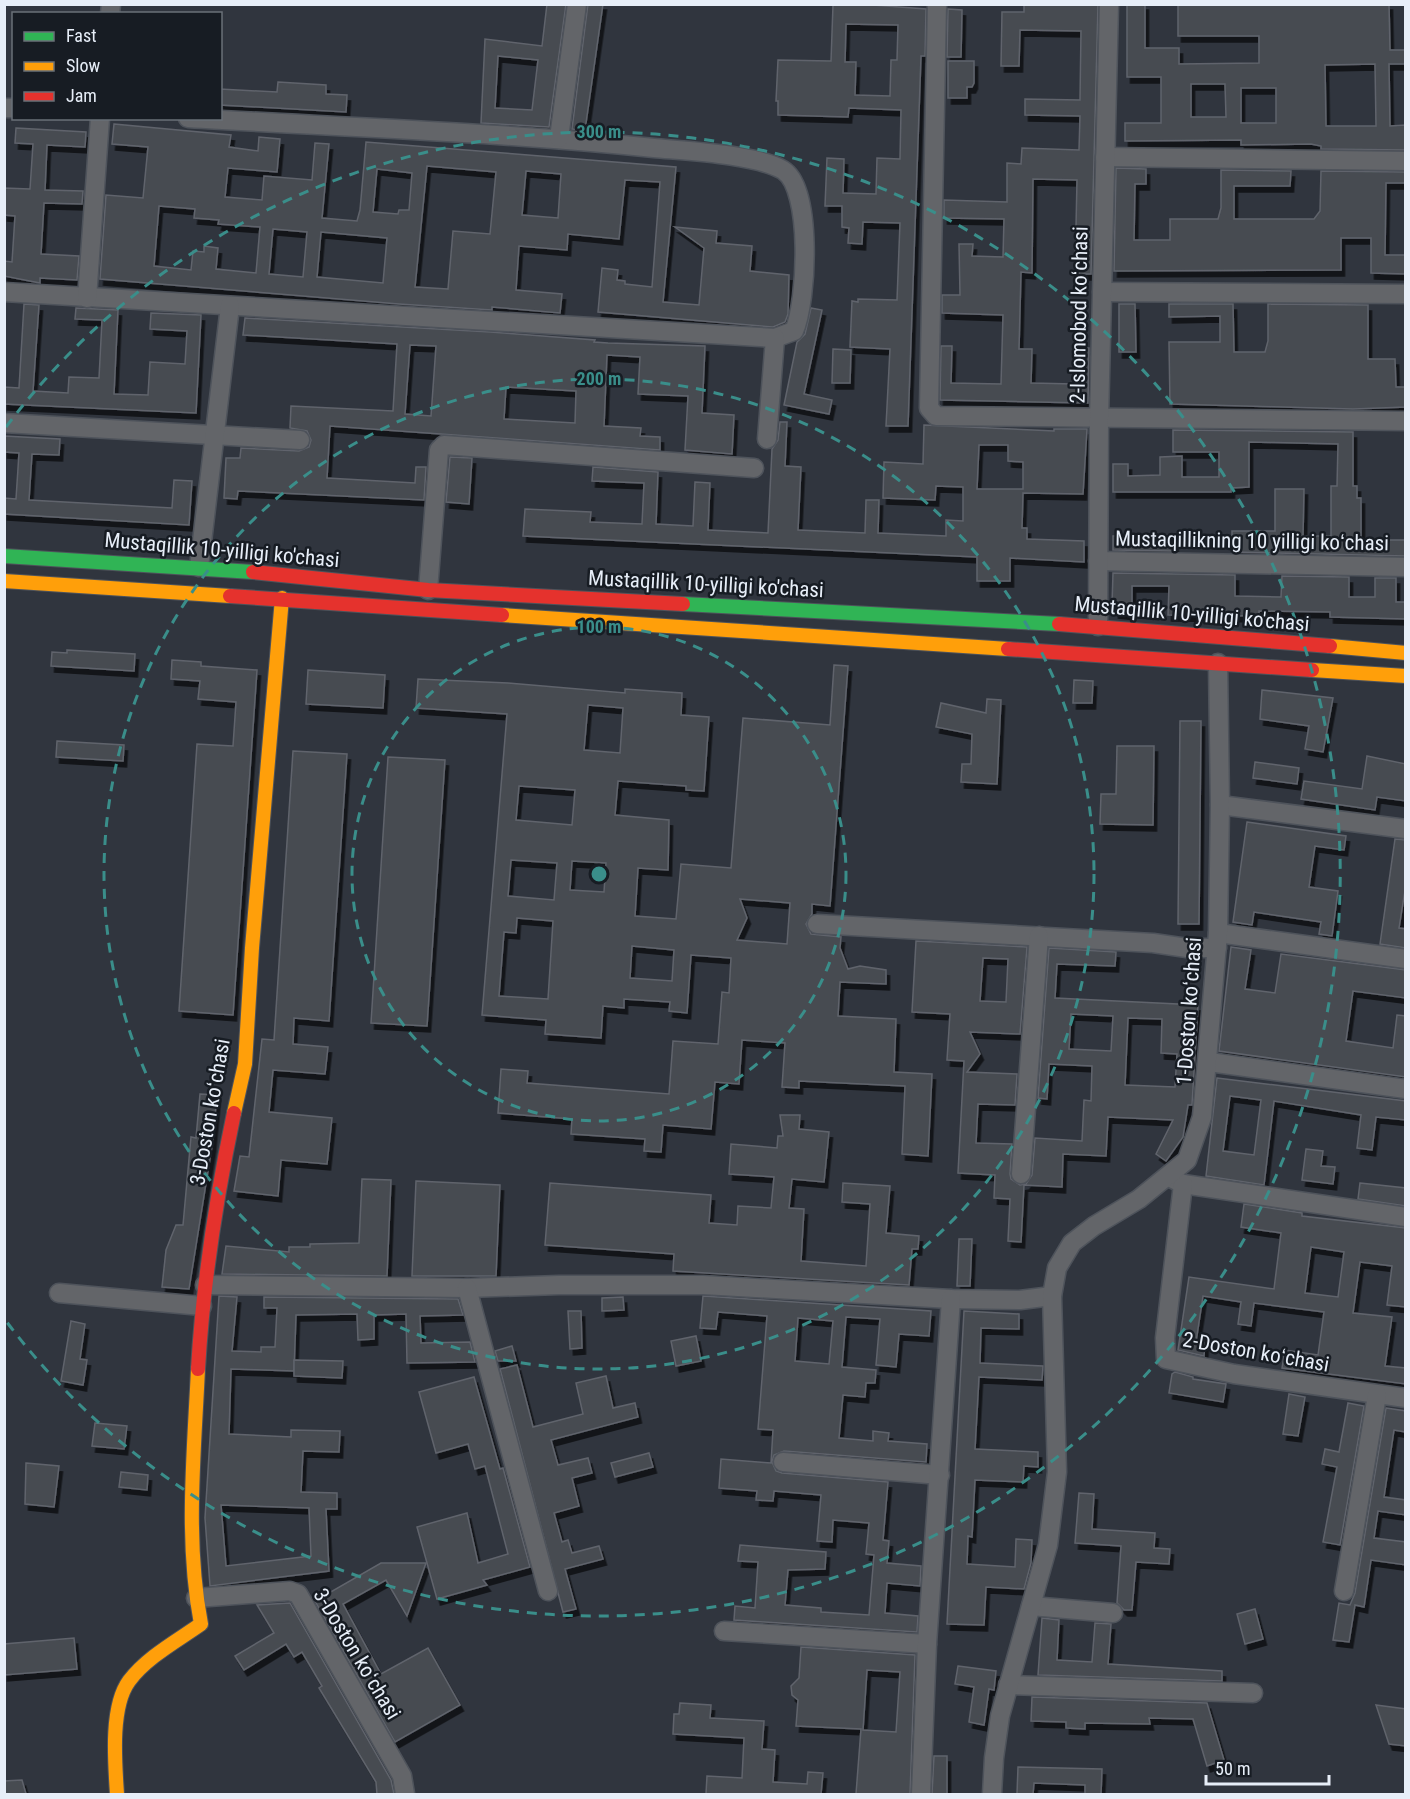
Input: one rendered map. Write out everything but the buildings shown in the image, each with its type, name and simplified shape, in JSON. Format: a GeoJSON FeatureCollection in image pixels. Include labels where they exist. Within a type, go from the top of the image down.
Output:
{"type":"FeatureCollection","features":[{"type":"Feature","properties":{"kind":"main road","name":"Mustaqillik 10-yilligi ko'chasi"},"geometry":{"type":"LineString","coordinates":[[4,556],[199,567],[428,590],[1098,626],[1406,652]]}},
{"type":"Feature","properties":{"kind":"main road","name":"Mustaqillik 10-yilligi ko'chasi"},"geometry":{"type":"LineString","coordinates":[[4,581],[282,598],[1406,676]]}},
{"type":"Feature","properties":{"kind":"main road","name":"3-Doston koʻchasi"},"geometry":{"type":"LineString","coordinates":[[117,1794],[115,1751],[127,1685],[162,1652],[201,1624],[196,1598],[190,1518],[202,1306],[224,1160],[245,1064],[252,948],[282,598]]}},
{"type":"Feature","properties":{"kind":"street"},"geometry":{"type":"LineString","coordinates":[[559,138],[577,4]]}},
{"type":"Feature","properties":{"kind":"street"},"geometry":{"type":"LineString","coordinates":[[937,4],[929,408],[936,416],[945,418],[1406,421]]}},
{"type":"Feature","properties":{"kind":"street","name":"2-Islomobod koʻchasi"},"geometry":{"type":"LineString","coordinates":[[1098,626],[1099,418],[1109,4]]}},
{"type":"Feature","properties":{"kind":"street"},"geometry":{"type":"LineString","coordinates":[[87,298],[99,120]]}},
{"type":"Feature","properties":{"kind":"street"},"geometry":{"type":"LineString","coordinates":[[4,292],[775,338],[794,331],[801,305],[804,220],[794,180],[776,168],[742,158],[559,138],[222,120]]}},
{"type":"Feature","properties":{"kind":"street"},"geometry":{"type":"LineString","coordinates":[[1105,157],[1406,161]]}},
{"type":"Feature","properties":{"kind":"street"},"geometry":{"type":"LineString","coordinates":[[1102,291],[1406,294]]}},
{"type":"Feature","properties":{"kind":"street"},"geometry":{"type":"LineString","coordinates":[[199,567],[230,306]]}},
{"type":"Feature","properties":{"kind":"street"},"geometry":{"type":"LineString","coordinates":[[767,439],[775,338]]}},
{"type":"Feature","properties":{"kind":"street"},"geometry":{"type":"LineString","coordinates":[[4,423],[300,440]]}},
{"type":"Feature","properties":{"kind":"street"},"geometry":{"type":"LineString","coordinates":[[428,590],[439,450],[444,445],[754,468]]}},
{"type":"Feature","properties":{"kind":"street","name":"Mustaqillikning 10 yilligi koʻchasi"},"geometry":{"type":"LineString","coordinates":[[1098,561],[1406,567]]}},
{"type":"Feature","properties":{"kind":"street","name":"1-Doston koʻchasi"},"geometry":{"type":"LineString","coordinates":[[992,1794],[994,1758],[1008,1685],[1048,1545],[1057,1472],[1053,1296],[1057,1268],[1072,1243],[1176,1180],[1187,1160],[1202,1117],[1209,1062],[1217,940],[1220,805],[1218,663]]}},
{"type":"Feature","properties":{"kind":"street"},"geometry":{"type":"LineString","coordinates":[[1220,805],[1406,829]]}},
{"type":"Feature","properties":{"kind":"street"},"geometry":{"type":"LineString","coordinates":[[817,924],[1153,943],[1187,948],[1217,940],[1406,959]]}},
{"type":"Feature","properties":{"kind":"street"},"geometry":{"type":"LineString","coordinates":[[1021,1174],[1039,936]]}},
{"type":"Feature","properties":{"kind":"street"},"geometry":{"type":"LineString","coordinates":[[1209,1062],[1406,1089]]}},
{"type":"Feature","properties":{"kind":"street"},"geometry":{"type":"LineString","coordinates":[[1176,1180],[1406,1217]]}},
{"type":"Feature","properties":{"kind":"street","name":"2-Doston koʻchasi"},"geometry":{"type":"LineString","coordinates":[[1176,1180],[1165,1338],[1166,1359],[1234,1374],[1406,1398]]}},
{"type":"Feature","properties":{"kind":"street"},"geometry":{"type":"LineString","coordinates":[[205,1285],[467,1288],[560,1285],[703,1285],[951,1299],[1020,1300],[1053,1296]]}},
{"type":"Feature","properties":{"kind":"street"},"geometry":{"type":"LineString","coordinates":[[467,1288],[548,1591]]}},
{"type":"Feature","properties":{"kind":"street"},"geometry":{"type":"LineString","coordinates":[[59,1293],[202,1306]]}},
{"type":"Feature","properties":{"kind":"street"},"geometry":{"type":"LineString","coordinates":[[921,1794],[927,1644],[951,1299]]}},
{"type":"Feature","properties":{"kind":"street"},"geometry":{"type":"LineString","coordinates":[[1344,1591],[1377,1395]]}},
{"type":"Feature","properties":{"kind":"street"},"geometry":{"type":"LineString","coordinates":[[783,1462],[940,1475]]}},
{"type":"Feature","properties":{"kind":"street","name":"3-Doston koʻchasi"},"geometry":{"type":"LineString","coordinates":[[196,1598],[290,1591],[298,1594],[402,1776],[405,1794]]}},
{"type":"Feature","properties":{"kind":"street"},"geometry":{"type":"LineString","coordinates":[[1031,1606],[1113,1613]]}},
{"type":"Feature","properties":{"kind":"street"},"geometry":{"type":"LineString","coordinates":[[724,1631],[927,1644]]}},
{"type":"Feature","properties":{"kind":"street"},"geometry":{"type":"LineString","coordinates":[[1008,1685],[1253,1693]]}},
{"type":"Feature","properties":{"kind":"traffic: fast"},"geometry":{"type":"LineString","coordinates":[[4,556],[253,572]]}},
{"type":"Feature","properties":{"kind":"traffic: fast"},"geometry":{"type":"LineString","coordinates":[[683,604],[1059,624]]}},
{"type":"Feature","properties":{"kind":"traffic: slow"},"geometry":{"type":"LineString","coordinates":[[4,581],[230,596]]}},
{"type":"Feature","properties":{"kind":"traffic: slow"},"geometry":{"type":"LineString","coordinates":[[234,1113],[245,1064],[252,948],[282,598]]}},
{"type":"Feature","properties":{"kind":"traffic: slow"},"geometry":{"type":"LineString","coordinates":[[502,615],[1008,649]]}},
{"type":"Feature","properties":{"kind":"traffic: slow"},"geometry":{"type":"LineString","coordinates":[[1330,646],[1406,653]]}},
{"type":"Feature","properties":{"kind":"traffic: slow"},"geometry":{"type":"LineString","coordinates":[[1312,670],[1406,676]]}},
{"type":"Feature","properties":{"kind":"traffic: slow"},"geometry":{"type":"LineString","coordinates":[[117,1794],[115,1736],[116,1720],[123,1692],[129,1681],[144,1664],[201,1624],[193,1561],[192,1529],[198,1369]]}},
{"type":"Feature","properties":{"kind":"traffic: jam"},"geometry":{"type":"LineString","coordinates":[[253,572],[428,590],[683,604]]}},
{"type":"Feature","properties":{"kind":"traffic: jam"},"geometry":{"type":"LineString","coordinates":[[230,596],[502,615]]}},
{"type":"Feature","properties":{"kind":"traffic: jam"},"geometry":{"type":"LineString","coordinates":[[1059,624],[1330,646]]}},
{"type":"Feature","properties":{"kind":"traffic: jam"},"geometry":{"type":"LineString","coordinates":[[1008,649],[1312,670]]}},
{"type":"Feature","properties":{"kind":"traffic: jam"},"geometry":{"type":"LineString","coordinates":[[198,1369],[211,1241],[234,1113]]}}]}
